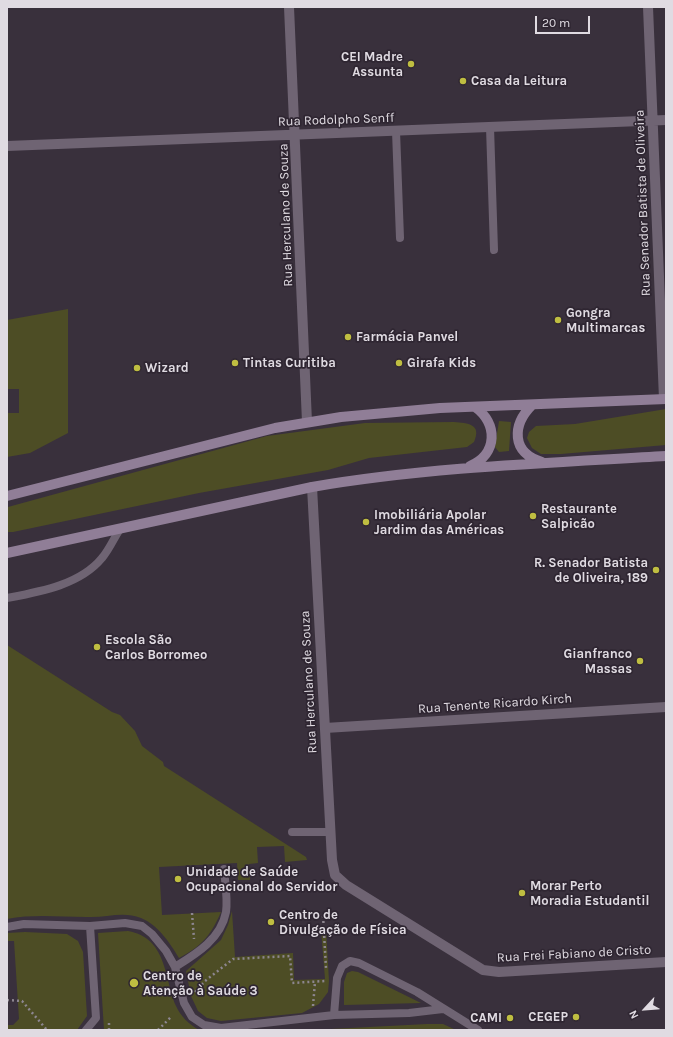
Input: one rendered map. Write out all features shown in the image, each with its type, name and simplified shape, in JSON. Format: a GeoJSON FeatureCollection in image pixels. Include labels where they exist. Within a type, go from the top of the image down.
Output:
{"type":"FeatureCollection","features":[{"type":"Feature","properties":{"kind":"main road"},"geometry":{"type":"LineString","coordinates":[[7,496],[275,428],[307,422],[381,413],[475,407],[665,399]]}},
{"type":"Feature","properties":{"kind":"main road"},"geometry":{"type":"LineString","coordinates":[[532,405],[523,414],[518,426],[518,439],[523,450],[532,459],[544,463]]}},
{"type":"Feature","properties":{"kind":"main road"},"geometry":{"type":"LineString","coordinates":[[467,468],[477,463],[485,456],[490,446],[492,434],[490,424],[484,414],[475,407]]}},
{"type":"Feature","properties":{"kind":"main road"},"geometry":{"type":"LineString","coordinates":[[7,553],[312,487],[382,476],[467,468],[666,456]]}},
{"type":"Feature","properties":{"kind":"street","name":"Rua Herculano de Souza"},"geometry":{"type":"LineString","coordinates":[[289,7],[307,422]]}},
{"type":"Feature","properties":{"kind":"street","name":"Rua Senador Batista de Oliveira"},"geometry":{"type":"LineString","coordinates":[[648,7],[665,399]]}},
{"type":"Feature","properties":{"kind":"street","name":"Rua Rodolpho Senff"},"geometry":{"type":"LineString","coordinates":[[7,146],[666,120]]}},
{"type":"Feature","properties":{"kind":"street","name":"Rua Herculano de Souza"},"geometry":{"type":"LineString","coordinates":[[312,487],[330,832],[332,860],[335,875],[346,885],[483,970]]}},
{"type":"Feature","properties":{"kind":"street","name":"Rua Tenente Ricardo Kirch"},"geometry":{"type":"LineString","coordinates":[[325,728],[666,707]]}},
{"type":"Feature","properties":{"kind":"street","name":"Rua Frei Fabiano de Cristo"},"geometry":{"type":"LineString","coordinates":[[483,970],[499,972],[666,962]]}},
{"type":"Feature","properties":{"kind":"lane"},"geometry":{"type":"LineString","coordinates":[[490,127],[494,250]]}},
{"type":"Feature","properties":{"kind":"lane"},"geometry":{"type":"LineString","coordinates":[[396,131],[400,238]]}},
{"type":"Feature","properties":{"kind":"lane"},"geometry":{"type":"LineString","coordinates":[[7,598],[48,588],[82,576],[102,558],[120,529]]}},
{"type":"Feature","properties":{"kind":"lane"},"geometry":{"type":"LineString","coordinates":[[292,832],[330,832]]}},
{"type":"Feature","properties":{"kind":"lane"},"geometry":{"type":"LineString","coordinates":[[175,967],[196,955],[206,946],[224,922],[226,910],[224,869]]}},
{"type":"Feature","properties":{"kind":"lane"},"geometry":{"type":"LineString","coordinates":[[7,927],[24,924],[90,926],[125,922],[142,926],[152,934],[166,951],[175,967],[184,1003],[192,1017],[204,1025],[221,1028],[334,1015],[409,1013],[443,1009]]}},
{"type":"Feature","properties":{"kind":"lane"},"geometry":{"type":"LineString","coordinates":[[86,1030],[96,1018],[90,926]]}},
{"type":"Feature","properties":{"kind":"lane"},"geometry":{"type":"LineString","coordinates":[[334,1015],[337,978],[342,966],[350,961],[359,962],[417,992],[478,1030]]}},
{"type":"Feature","properties":{"kind":"path"},"geometry":{"type":"LineString","coordinates":[[192,914],[194,946]]}},
{"type":"Feature","properties":{"kind":"path"},"geometry":{"type":"LineString","coordinates":[[195,992],[205,981],[233,959],[290,956],[292,983],[327,981],[323,915],[309,915]]}},
{"type":"Feature","properties":{"kind":"path"},"geometry":{"type":"LineString","coordinates":[[312,1018],[315,982]]}},
{"type":"Feature","properties":{"kind":"path"},"geometry":{"type":"LineString","coordinates":[[7,1000],[22,1001],[47,1030]]}},
{"type":"Feature","properties":{"kind":"path"},"geometry":{"type":"LineString","coordinates":[[108,1016],[109,1030]]}},
{"type":"Feature","properties":{"kind":"path"},"geometry":{"type":"LineString","coordinates":[[158,1030],[172,1016]]}},
{"type":"Feature","properties":{"kind":"shaded area"},"geometry":{"type":"Polygon","coordinates":[[[68,309],[68,433],[30,453],[7,457],[7,413],[19,413],[19,389],[7,389],[7,320],[68,309]]]}},
{"type":"Feature","properties":{"kind":"shaded area"},"geometry":{"type":"Polygon","coordinates":[[[666,409],[666,445],[561,454],[541,454],[532,448],[527,438],[529,432],[536,426],[575,424],[666,409]]]}},
{"type":"Feature","properties":{"kind":"shaded area"},"geometry":{"type":"Polygon","coordinates":[[[499,421],[511,422],[509,451],[499,452],[495,447],[499,421]]]}},
{"type":"Feature","properties":{"kind":"shaded area"},"geometry":{"type":"Polygon","coordinates":[[[454,422],[469,424],[475,428],[476,436],[474,442],[467,447],[369,458],[328,470],[199,493],[7,532],[8,507],[267,436],[365,423],[454,422]]]}},
{"type":"Feature","properties":{"kind":"shaded area"},"geometry":{"type":"Polygon","coordinates":[[[7,645],[112,712],[120,715],[135,731],[142,746],[163,762],[164,766],[306,857],[307,860],[285,862],[284,846],[257,847],[258,863],[249,864],[250,880],[238,880],[237,863],[159,867],[162,915],[221,912],[205,939],[194,949],[179,958],[168,941],[153,925],[134,916],[37,916],[7,919],[7,645]]]}},
{"type":"Feature","properties":{"kind":"shaded area"},"geometry":{"type":"Polygon","coordinates":[[[232,911],[235,957],[293,953],[294,980],[325,979],[321,929],[326,929],[329,981],[328,992],[319,1004],[302,1013],[221,1021],[207,1018],[198,1011],[191,996],[186,971],[221,940],[228,925],[232,911]]]}},
{"type":"Feature","properties":{"kind":"shaded area"},"geometry":{"type":"Polygon","coordinates":[[[128,931],[141,935],[157,950],[166,971],[172,995],[180,1014],[199,1030],[104,1030],[98,933],[128,931]]]}},
{"type":"Feature","properties":{"kind":"shaded area"},"geometry":{"type":"Polygon","coordinates":[[[25,932],[67,934],[78,941],[83,952],[87,1016],[77,1030],[7,1030],[7,1025],[13,1025],[19,1019],[14,941],[7,941],[7,933],[25,932]]]}},
{"type":"Feature","properties":{"kind":"shaded area"},"geometry":{"type":"Polygon","coordinates":[[[352,971],[358,972],[421,1003],[344,1005],[344,982],[347,973],[352,971]]]}},
{"type":"Feature","properties":{"kind":"shaded area"},"geometry":{"type":"Polygon","coordinates":[[[443,1024],[456,1030],[312,1030],[443,1024]]]}},
{"type":"Feature","properties":{"kind":"place","name":"CEI Madre Assunta"},"geometry":{"type":"Point","coordinates":[411,64]}},
{"type":"Feature","properties":{"kind":"place","name":"Casa da Leitura"},"geometry":{"type":"Point","coordinates":[463,81]}},
{"type":"Feature","properties":{"kind":"place","name":"Gongra Multimarcas"},"geometry":{"type":"Point","coordinates":[558,320]}},
{"type":"Feature","properties":{"kind":"place","name":"Farmácia Panvel"},"geometry":{"type":"Point","coordinates":[348,337]}},
{"type":"Feature","properties":{"kind":"place","name":"Tintas Curitiba"},"geometry":{"type":"Point","coordinates":[235,363]}},
{"type":"Feature","properties":{"kind":"place","name":"Girafa Kids"},"geometry":{"type":"Point","coordinates":[399,363]}},
{"type":"Feature","properties":{"kind":"place","name":"Wizard"},"geometry":{"type":"Point","coordinates":[137,368]}},
{"type":"Feature","properties":{"kind":"place","name":"Restaurante Salpicão"},"geometry":{"type":"Point","coordinates":[533,516]}},
{"type":"Feature","properties":{"kind":"place","name":"Imobiliária Apolar Jardim das Américas"},"geometry":{"type":"Point","coordinates":[366,522]}},
{"type":"Feature","properties":{"kind":"place","name":"R. Senador Batista de Oliveira, 189"},"geometry":{"type":"Point","coordinates":[656,570]}},
{"type":"Feature","properties":{"kind":"place","name":"Escola São Carlos Borromeo"},"geometry":{"type":"Point","coordinates":[97,647]}},
{"type":"Feature","properties":{"kind":"place","name":"Gianfranco Massas"},"geometry":{"type":"Point","coordinates":[640,661]}},
{"type":"Feature","properties":{"kind":"place","name":"Unidade de Saúde Ocupacional do Servidor"},"geometry":{"type":"Point","coordinates":[178,879]}},
{"type":"Feature","properties":{"kind":"place","name":"Morar Perto Moradia Estudantil"},"geometry":{"type":"Point","coordinates":[522,893]}},
{"type":"Feature","properties":{"kind":"place","name":"Centro de Divulgação de Física"},"geometry":{"type":"Point","coordinates":[271,922]}},
{"type":"Feature","properties":{"kind":"place","name":"Centro de Atenção à Saúde 3"},"geometry":{"type":"Point","coordinates":[134,983]}},
{"type":"Feature","properties":{"kind":"place","name":"CEGEP"},"geometry":{"type":"Point","coordinates":[576,1017]}},
{"type":"Feature","properties":{"kind":"place","name":"CAMI"},"geometry":{"type":"Point","coordinates":[510,1018]}}]}
